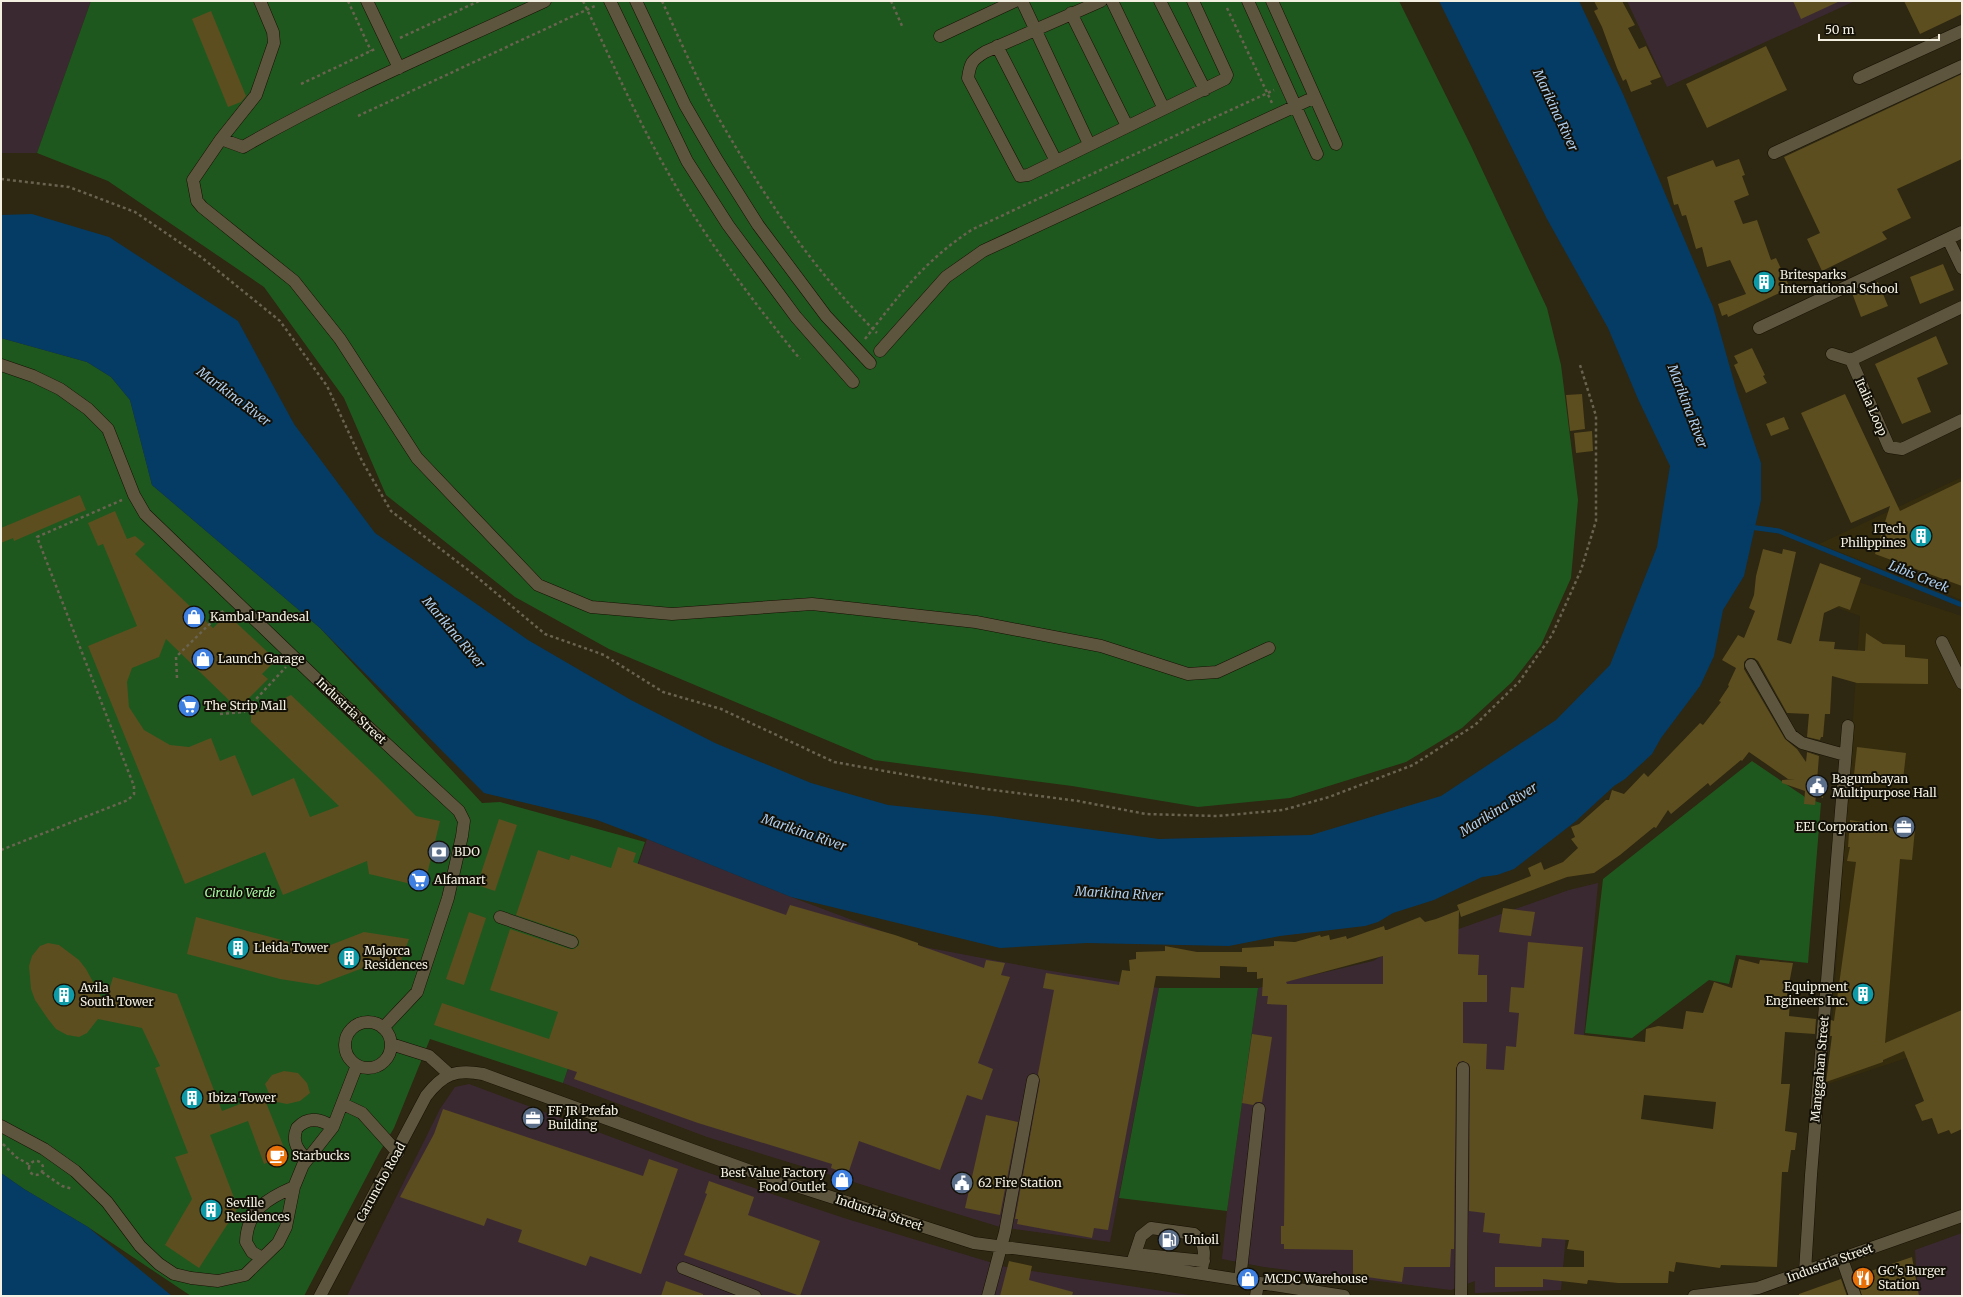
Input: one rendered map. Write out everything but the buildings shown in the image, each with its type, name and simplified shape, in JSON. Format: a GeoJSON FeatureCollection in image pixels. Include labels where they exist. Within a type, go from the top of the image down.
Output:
{"type":"FeatureCollection","features":[{"type":"Feature","properties":{"kind":"street"},"geometry":{"type":"LineString","coordinates":[[260,1],[273,32],[274,43],[256,95],[221,139],[193,180],[197,201],[202,207],[294,281],[340,339],[417,458],[538,585],[591,606],[672,614],[812,604],[976,622],[1101,646],[1188,674],[1217,672],[1269,648]]}},
{"type":"Feature","properties":{"kind":"street"},"geometry":{"type":"LineString","coordinates":[[367,1],[399,68]]}},
{"type":"Feature","properties":{"kind":"street"},"geometry":{"type":"LineString","coordinates":[[221,139],[243,147],[271,131],[399,68],[545,1]]}},
{"type":"Feature","properties":{"kind":"street"},"geometry":{"type":"LineString","coordinates":[[636,1],[685,105],[758,225],[826,316],[870,363]]}},
{"type":"Feature","properties":{"kind":"street"},"geometry":{"type":"LineString","coordinates":[[940,36],[1015,1]]}},
{"type":"Feature","properties":{"kind":"street"},"geometry":{"type":"LineString","coordinates":[[1022,1],[1089,144]]}},
{"type":"Feature","properties":{"kind":"street"},"geometry":{"type":"LineString","coordinates":[[1101,1],[998,46],[975,58],[970,64],[968,78],[1020,176],[1025,176],[1163,107],[1205,90],[1225,79],[1227,74],[1193,1]]}},
{"type":"Feature","properties":{"kind":"street"},"geometry":{"type":"LineString","coordinates":[[1112,1],[1163,107]]}},
{"type":"Feature","properties":{"kind":"street"},"geometry":{"type":"LineString","coordinates":[[1160,1],[1205,90]]}},
{"type":"Feature","properties":{"kind":"street"},"geometry":{"type":"LineString","coordinates":[[1248,1],[1316,154]]}},
{"type":"Feature","properties":{"kind":"street"},"geometry":{"type":"LineString","coordinates":[[1272,1],[1336,144]]}},
{"type":"Feature","properties":{"kind":"street"},"geometry":{"type":"LineString","coordinates":[[605,2],[687,161],[720,213],[796,317],[853,382]]}},
{"type":"Feature","properties":{"kind":"street"},"geometry":{"type":"LineString","coordinates":[[1071,13],[1127,126]]}},
{"type":"Feature","properties":{"kind":"street"},"geometry":{"type":"LineString","coordinates":[[1859,78],[1962,31]]}},
{"type":"Feature","properties":{"kind":"street"},"geometry":{"type":"LineString","coordinates":[[998,46],[1056,161]]}},
{"type":"Feature","properties":{"kind":"street"},"geometry":{"type":"LineString","coordinates":[[1774,153],[1962,66]]}},
{"type":"Feature","properties":{"kind":"street"},"geometry":{"type":"LineString","coordinates":[[884,347],[946,277],[983,252],[1315,97]]}},
{"type":"Feature","properties":{"kind":"street"},"geometry":{"type":"LineString","coordinates":[[1759,328],[1962,232]]}},
{"type":"Feature","properties":{"kind":"street"},"geometry":{"type":"LineString","coordinates":[[1948,239],[1962,268]]}},
{"type":"Feature","properties":{"kind":"street"},"geometry":{"type":"LineString","coordinates":[[1832,354],[1851,360],[1962,308]]}},
{"type":"Feature","properties":{"kind":"street","name":"Italia Loop"},"geometry":{"type":"LineString","coordinates":[[1851,360],[1889,446],[1902,449],[1962,420]]}},
{"type":"Feature","properties":{"kind":"street","name":"Industria Street"},"geometry":{"type":"LineString","coordinates":[[1,365],[33,376],[53,386],[88,409],[108,429],[134,495],[145,514],[294,658],[459,811],[464,821],[448,898],[417,992],[383,1028]]}},
{"type":"Feature","properties":{"kind":"street"},"geometry":{"type":"LineString","coordinates":[[1942,642],[1962,683]]}},
{"type":"Feature","properties":{"kind":"street"},"geometry":{"type":"LineString","coordinates":[[1751,665],[1791,735],[1802,743],[1845,751]]}},
{"type":"Feature","properties":{"kind":"street","name":"Manggahan Street"},"geometry":{"type":"LineString","coordinates":[[1806,1272],[1811,1175],[1848,726]]}},
{"type":"Feature","properties":{"kind":"street"},"geometry":{"type":"LineString","coordinates":[[500,916],[572,942]]}},
{"type":"Feature","properties":{"kind":"street"},"geometry":{"type":"LineString","coordinates":[[363,1022],[374,1023],[383,1028],[389,1035],[391,1044],[385,1060],[378,1066],[369,1068],[357,1065],[349,1058],[345,1048],[346,1037],[349,1032],[357,1024],[363,1022]]}},
{"type":"Feature","properties":{"kind":"street"},"geometry":{"type":"LineString","coordinates":[[391,1044],[429,1056],[449,1074]]}},
{"type":"Feature","properties":{"kind":"street"},"geometry":{"type":"LineString","coordinates":[[1,1126],[44,1149],[75,1171],[107,1202],[140,1246],[174,1274],[191,1278],[218,1281],[245,1275],[278,1244],[286,1227],[294,1187],[307,1160],[333,1127],[357,1065]]}},
{"type":"Feature","properties":{"kind":"street"},"geometry":{"type":"LineString","coordinates":[[1461,1296],[1464,1068]]}},
{"type":"Feature","properties":{"kind":"street","name":"Industria Street"},"geometry":{"type":"LineString","coordinates":[[449,1074],[466,1071],[483,1074],[756,1173],[974,1243],[1001,1248],[1133,1258],[1201,1274],[1344,1296]]}},
{"type":"Feature","properties":{"kind":"street","name":"Caruncho Road"},"geometry":{"type":"LineString","coordinates":[[320,1296],[398,1152],[426,1096],[437,1082],[449,1074]]}},
{"type":"Feature","properties":{"kind":"street"},"geometry":{"type":"LineString","coordinates":[[988,1296],[1001,1248],[1033,1080]]}},
{"type":"Feature","properties":{"kind":"street"},"geometry":{"type":"LineString","coordinates":[[343,1104],[362,1114],[398,1152]]}},
{"type":"Feature","properties":{"kind":"street"},"geometry":{"type":"LineString","coordinates":[[1240,1280],[1259,1109]]}},
{"type":"Feature","properties":{"kind":"street"},"geometry":{"type":"LineString","coordinates":[[307,1160],[298,1150],[295,1143],[294,1135],[297,1128],[312,1120],[319,1120],[333,1127]]}},
{"type":"Feature","properties":{"kind":"street"},"geometry":{"type":"LineString","coordinates":[[262,1258],[252,1252],[246,1242],[250,1220],[265,1202],[294,1187]]}},
{"type":"Feature","properties":{"kind":"street","name":"Industria Street"},"geometry":{"type":"LineString","coordinates":[[1694,1296],[1758,1292],[1806,1272],[1962,1216]]}},
{"type":"Feature","properties":{"kind":"street"},"geometry":{"type":"LineString","coordinates":[[1201,1274],[1204,1261],[1205,1253],[1198,1237],[1194,1234],[1151,1228],[1141,1236],[1133,1258],[1204,1261]]}},
{"type":"Feature","properties":{"kind":"street"},"geometry":{"type":"LineString","coordinates":[[1842,1259],[1854,1296]]}},
{"type":"Feature","properties":{"kind":"street"},"geometry":{"type":"LineString","coordinates":[[683,1268],[755,1296]]}},
{"type":"Feature","properties":{"kind":"street"},"geometry":{"type":"LineString","coordinates":[[1256,1296],[1258,1283]]}},
{"type":"Feature","properties":{"kind":"path"},"geometry":{"type":"LineString","coordinates":[[348,1],[371,51]]}},
{"type":"Feature","properties":{"kind":"path"},"geometry":{"type":"LineString","coordinates":[[583,1],[631,102],[666,169],[689,208],[740,283],[800,359]]}},
{"type":"Feature","properties":{"kind":"path"},"geometry":{"type":"LineString","coordinates":[[662,1],[722,123],[757,182],[826,277],[853,310],[873,329],[884,347]]}},
{"type":"Feature","properties":{"kind":"path"},"geometry":{"type":"LineString","coordinates":[[891,1],[903,28]]}},
{"type":"Feature","properties":{"kind":"path"},"geometry":{"type":"LineString","coordinates":[[358,116],[605,2]]}},
{"type":"Feature","properties":{"kind":"path"},"geometry":{"type":"LineString","coordinates":[[1227,8],[1277,114]]}},
{"type":"Feature","properties":{"kind":"path"},"geometry":{"type":"LineString","coordinates":[[857,349],[923,267],[954,241],[973,229],[1286,85]]}},
{"type":"Feature","properties":{"kind":"path"},"geometry":{"type":"LineString","coordinates":[[1,180],[69,187],[135,212],[201,257],[280,321],[327,386],[362,460],[391,511],[472,573],[545,634],[604,655],[663,692],[721,709],[834,762],[986,789],[1078,801],[1146,814],[1218,816],[1283,810],[1329,797],[1414,765],[1475,725],[1519,682],[1552,635],[1581,570],[1596,521],[1596,416],[1580,365]]}},
{"type":"Feature","properties":{"kind":"path"},"geometry":{"type":"LineString","coordinates":[[1,850],[128,800],[134,794],[134,786],[37,537],[134,495]]}},
{"type":"Feature","properties":{"kind":"path"},"geometry":{"type":"LineString","coordinates":[[177,678],[176,657],[234,600]]}},
{"type":"Feature","properties":{"kind":"path"},"geometry":{"type":"LineString","coordinates":[[220,714],[244,712],[294,658]]}},
{"type":"Feature","properties":{"kind":"path"},"geometry":{"type":"LineString","coordinates":[[1,1140],[16,1157],[30,1165]]}},
{"type":"Feature","properties":{"kind":"path"},"geometry":{"type":"LineString","coordinates":[[30,1165],[33,1162],[39,1161],[43,1166],[42,1172]]}},
{"type":"Feature","properties":{"kind":"path"},"geometry":{"type":"LineString","coordinates":[[30,1165],[29,1170],[32,1174],[37,1175],[42,1172]]}},
{"type":"Feature","properties":{"kind":"path"},"geometry":{"type":"LineString","coordinates":[[42,1172],[62,1186],[83,1190],[93,1189]]}},
{"type":"Feature","properties":{"kind":"shaded area"},"geometry":{"type":"Polygon","coordinates":[[[1,1],[91,1],[37,153],[1,153],[1,1]]]}},
{"type":"Feature","properties":{"kind":"shaded area"},"geometry":{"type":"Polygon","coordinates":[[[1627,1],[1855,1],[1667,87],[1627,1]]]}},
{"type":"Feature","properties":{"kind":"shaded area","name":"ITech Philippines"},"geometry":{"type":"Polygon","coordinates":[[[1962,477],[1962,600],[1819,544],[1962,477]]]}},
{"type":"Feature","properties":{"kind":"shaded area","name":"EEI Corporation"},"geometry":{"type":"Polygon","coordinates":[[[1819,569],[1962,616],[1962,1037],[1919,1054],[1828,1084],[1860,616],[1813,599],[1819,569]]]}},
{"type":"Feature","properties":{"kind":"shaded area"},"geometry":{"type":"Polygon","coordinates":[[[647,839],[791,897],[924,947],[1051,971],[1159,988],[1110,1242],[1000,1227],[707,1137],[563,1083],[647,839]]]}},
{"type":"Feature","properties":{"kind":"shaded area"},"geometry":{"type":"Polygon","coordinates":[[[1598,883],[1561,1290],[1475,1293],[1475,1281],[1451,1290],[1264,1267],[1222,1259],[1227,1211],[1258,988],[1373,961],[1382,956],[1569,890],[1598,883]]]}},
{"type":"Feature","properties":{"kind":"shaded area"},"geometry":{"type":"Polygon","coordinates":[[[469,1084],[697,1169],[847,1219],[1006,1267],[1195,1296],[347,1296],[440,1109],[455,1087],[469,1084]]]}},
{"type":"Feature","properties":{"kind":"shaded area"},"geometry":{"type":"Polygon","coordinates":[[[1962,1233],[1962,1296],[1918,1296],[1915,1250],[1962,1233]]]}},
{"type":"Feature","properties":{"kind":"green space"},"geometry":{"type":"Polygon","coordinates":[[[91,1],[1399,1],[1471,146],[1547,308],[1561,365],[1578,500],[1571,578],[1541,645],[1512,682],[1462,728],[1406,762],[1290,798],[1198,807],[1072,786],[874,760],[609,649],[515,597],[386,495],[344,398],[264,287],[108,181],[37,153],[91,1]]]}},
{"type":"Feature","properties":{"kind":"green space","name":"Circulo Verde"},"geometry":{"type":"Polygon","coordinates":[[[1,338],[87,362],[111,377],[130,400],[152,485],[320,628],[482,803],[500,802],[645,842],[563,1083],[430,1039],[394,1128],[379,1153],[304,1296],[191,1296],[88,1227],[24,1189],[1,1173],[1,338]]]}},
{"type":"Feature","properties":{"kind":"green space"},"geometry":{"type":"Polygon","coordinates":[[[1752,761],[1808,799],[1821,803],[1808,963],[1736,955],[1729,984],[1709,980],[1632,1038],[1585,1033],[1603,879],[1752,761]]]}},
{"type":"Feature","properties":{"kind":"green space"},"geometry":{"type":"Polygon","coordinates":[[[1159,988],[1258,988],[1227,1211],[1119,1198],[1159,988]]]}},
{"type":"Feature","properties":{"kind":"water","name":"Marikina River"},"geometry":{"type":"Polygon","coordinates":[[[1439,1],[1579,1],[1623,94],[1713,307],[1736,389],[1761,463],[1761,500],[1744,576],[1723,610],[1714,656],[1700,686],[1661,738],[1652,754],[1576,821],[1514,869],[1497,875],[1482,877],[1434,900],[1393,913],[1378,922],[1365,926],[1280,936],[1229,946],[1087,943],[1000,948],[791,897],[597,820],[484,793],[320,628],[152,485],[130,400],[111,377],[87,362],[1,338],[1,215],[32,214],[109,237],[238,321],[294,424],[375,533],[528,640],[631,700],[715,743],[811,783],[888,805],[993,816],[1159,839],[1311,835],[1441,796],[1556,720],[1610,665],[1657,547],[1670,466],[1638,399],[1608,328],[1547,219],[1439,1]]]}},
{"type":"Feature","properties":{"kind":"water"},"geometry":{"type":"Polygon","coordinates":[[[1,1173],[24,1189],[88,1227],[172,1296],[1,1296],[1,1173]]]}},
{"type":"Feature","properties":{"kind":"waterway","name":"Libis Creek"},"geometry":{"type":"LineString","coordinates":[[1750,527],[1779,531],[1962,605]]}},
{"type":"Feature","properties":{"kind":"place","name":"Britesparks International School"},"geometry":{"type":"Point","coordinates":[1764,282]}},
{"type":"Feature","properties":{"kind":"place","name":"ITech Philippines"},"geometry":{"type":"Point","coordinates":[1921,536]}},
{"type":"Feature","properties":{"kind":"place","name":"Kambal Pandesal"},"geometry":{"type":"Point","coordinates":[194,617]}},
{"type":"Feature","properties":{"kind":"place","name":"Launch Garage"},"geometry":{"type":"Point","coordinates":[203,659]}},
{"type":"Feature","properties":{"kind":"place","name":"The Strip Mall"},"geometry":{"type":"Point","coordinates":[189,706]}},
{"type":"Feature","properties":{"kind":"place","name":"Bagumbayan Multipurpose Hall"},"geometry":{"type":"Point","coordinates":[1817,786]}},
{"type":"Feature","properties":{"kind":"place","name":"EEI Corporation"},"geometry":{"type":"Point","coordinates":[1904,827]}},
{"type":"Feature","properties":{"kind":"place","name":"BDO"},"geometry":{"type":"Point","coordinates":[439,852]}},
{"type":"Feature","properties":{"kind":"place","name":"Alfamart"},"geometry":{"type":"Point","coordinates":[419,880]}},
{"type":"Feature","properties":{"kind":"place","name":"Lleida Tower"},"geometry":{"type":"Point","coordinates":[238,948]}},
{"type":"Feature","properties":{"kind":"place","name":"Majorca Residences"},"geometry":{"type":"Point","coordinates":[349,958]}},
{"type":"Feature","properties":{"kind":"place","name":"Equipment Engineers Inc."},"geometry":{"type":"Point","coordinates":[1863,994]}},
{"type":"Feature","properties":{"kind":"place","name":"Avila South Tower"},"geometry":{"type":"Point","coordinates":[64,995]}},
{"type":"Feature","properties":{"kind":"place","name":"Ibiza Tower"},"geometry":{"type":"Point","coordinates":[192,1098]}},
{"type":"Feature","properties":{"kind":"place","name":"FF JR Prefab Building"},"geometry":{"type":"Point","coordinates":[533,1118]}},
{"type":"Feature","properties":{"kind":"place","name":"Starbucks"},"geometry":{"type":"Point","coordinates":[277,1156]}},
{"type":"Feature","properties":{"kind":"place","name":"Best Value Factory Food Outlet"},"geometry":{"type":"Point","coordinates":[842,1180]}},
{"type":"Feature","properties":{"kind":"place","name":"62 Fire Station"},"geometry":{"type":"Point","coordinates":[962,1183]}},
{"type":"Feature","properties":{"kind":"place","name":"Seville Residences"},"geometry":{"type":"Point","coordinates":[211,1210]}},
{"type":"Feature","properties":{"kind":"place","name":"Unioil"},"geometry":{"type":"Point","coordinates":[1169,1240]}},
{"type":"Feature","properties":{"kind":"place","name":"GC's Burger Station"},"geometry":{"type":"Point","coordinates":[1863,1278]}},
{"type":"Feature","properties":{"kind":"place","name":"MCDC Warehouse"},"geometry":{"type":"Point","coordinates":[1248,1279]}}]}
